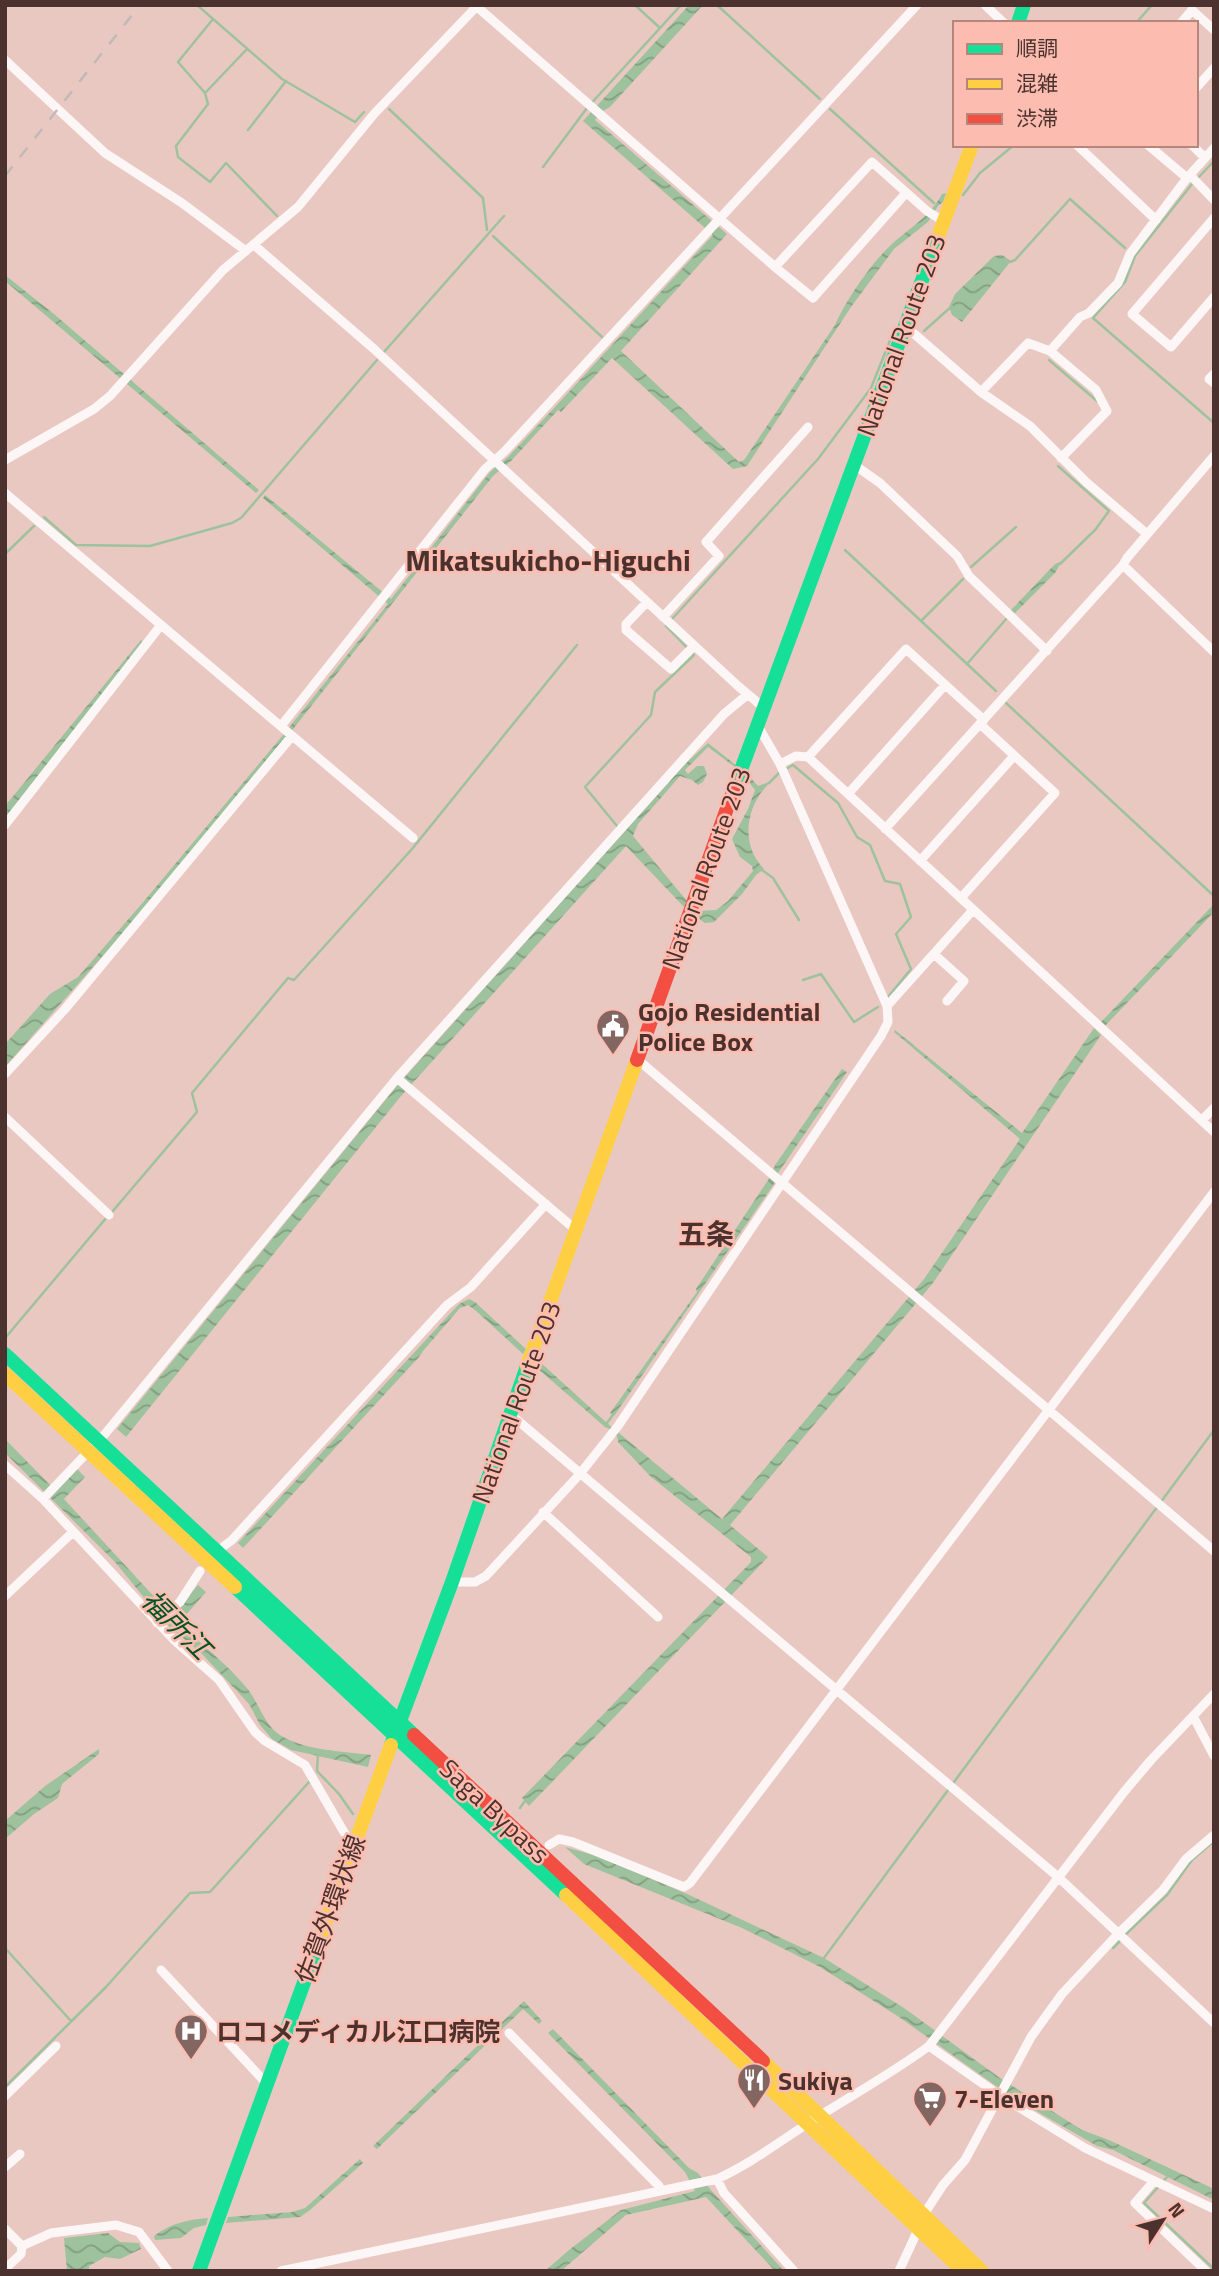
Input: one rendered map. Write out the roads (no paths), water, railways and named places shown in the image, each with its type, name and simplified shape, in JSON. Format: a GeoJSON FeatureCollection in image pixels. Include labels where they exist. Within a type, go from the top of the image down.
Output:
{"type":"FeatureCollection","features":[{"type":"Feature","properties":{"kind":"main road","name":"National Route 203"},"geometry":{"type":"LineString","coordinates":[[403,1711],[452,1582],[763,706],[904,325],[939,219],[971,147]]}},
{"type":"Feature","properties":{"kind":"main road"},"geometry":{"type":"LineString","coordinates":[[5,1354],[51,1395],[200,1571],[391,1745],[681,2017],[721,2031]]}},
{"type":"Feature","properties":{"kind":"main road","name":"Saga Bypass"},"geometry":{"type":"LineString","coordinates":[[5,1374],[90,1443],[602,1919],[922,2223],[982,2271]]}},
{"type":"Feature","properties":{"kind":"main road"},"geometry":{"type":"LineString","coordinates":[[5,1387],[90,1443],[224,1546],[549,1844],[707,1996],[721,2031]]}},
{"type":"Feature","properties":{"kind":"main road","name":"佐賀外環状線"},"geometry":{"type":"LineString","coordinates":[[199,2271],[403,1711]]}},
{"type":"Feature","properties":{"kind":"main road","name":"Saga Bypass"},"geometry":{"type":"LineString","coordinates":[[922,2223],[963,2271]]}},
{"type":"Feature","properties":{"kind":"street"},"geometry":{"type":"LineString","coordinates":[[281,726],[494,460],[917,5]]}},
{"type":"Feature","properties":{"kind":"street"},"geometry":{"type":"LineString","coordinates":[[985,5],[1002,21]]}},
{"type":"Feature","properties":{"kind":"street"},"geometry":{"type":"LineString","coordinates":[[5,460],[94,409],[126,379],[198,295],[223,270],[298,207],[374,114],[476,6],[813,298],[906,192]]}},
{"type":"Feature","properties":{"kind":"street"},"geometry":{"type":"LineString","coordinates":[[1183,21],[1192,10],[1214,30]]}},
{"type":"Feature","properties":{"kind":"street"},"geometry":{"type":"LineString","coordinates":[[5,60],[105,153],[250,248],[374,349],[405,381],[663,617],[691,650],[763,706]]}},
{"type":"Feature","properties":{"kind":"street"},"geometry":{"type":"LineString","coordinates":[[1198,86],[1214,68]]}},
{"type":"Feature","properties":{"kind":"street"},"geometry":{"type":"LineString","coordinates":[[1079,147],[1156,220]]}},
{"type":"Feature","properties":{"kind":"street"},"geometry":{"type":"LineString","coordinates":[[1151,147],[1214,200]]}},
{"type":"Feature","properties":{"kind":"street"},"geometry":{"type":"LineString","coordinates":[[1194,147],[1205,158]]}},
{"type":"Feature","properties":{"kind":"street"},"geometry":{"type":"LineString","coordinates":[[1050,351],[1080,317],[1089,313],[1118,283],[1130,254],[1214,148]]}},
{"type":"Feature","properties":{"kind":"street"},"geometry":{"type":"LineString","coordinates":[[775,267],[872,162],[939,219]]}},
{"type":"Feature","properties":{"kind":"street"},"geometry":{"type":"LineString","coordinates":[[1214,218],[1132,314],[1171,346],[1214,297]]}},
{"type":"Feature","properties":{"kind":"street"},"geometry":{"type":"LineString","coordinates":[[904,325],[981,392],[1030,426],[1061,458],[1147,534]]}},
{"type":"Feature","properties":{"kind":"street"},"geometry":{"type":"LineString","coordinates":[[981,392],[1028,343],[1050,351],[1096,390],[1107,411],[1061,458]]}},
{"type":"Feature","properties":{"kind":"street"},"geometry":{"type":"LineString","coordinates":[[1214,374],[1209,379],[1214,383]]}},
{"type":"Feature","properties":{"kind":"street"},"geometry":{"type":"LineString","coordinates":[[663,617],[719,556],[706,542],[808,427]]}},
{"type":"Feature","properties":{"kind":"street"},"geometry":{"type":"LineString","coordinates":[[885,829],[1123,565],[1214,456]]}},
{"type":"Feature","properties":{"kind":"street"},"geometry":{"type":"LineString","coordinates":[[853,464],[880,483],[957,556],[969,576],[1047,651]]}},
{"type":"Feature","properties":{"kind":"street"},"geometry":{"type":"LineString","coordinates":[[5,493],[413,838]]}},
{"type":"Feature","properties":{"kind":"street"},"geometry":{"type":"LineString","coordinates":[[1123,565],[1214,652]]}},
{"type":"Feature","properties":{"kind":"street"},"geometry":{"type":"LineString","coordinates":[[647,602],[626,624],[626,630],[671,669],[691,650]]}},
{"type":"Feature","properties":{"kind":"street"},"geometry":{"type":"LineString","coordinates":[[5,825],[161,625]]}},
{"type":"Feature","properties":{"kind":"street"},"geometry":{"type":"LineString","coordinates":[[808,757],[906,649],[1055,793],[961,898]]}},
{"type":"Feature","properties":{"kind":"street"},"geometry":{"type":"LineString","coordinates":[[848,794],[945,685]]}},
{"type":"Feature","properties":{"kind":"street"},"geometry":{"type":"LineString","coordinates":[[43,1499],[397,1078],[724,714],[747,695]]}},
{"type":"Feature","properties":{"kind":"street"},"geometry":{"type":"LineString","coordinates":[[452,1582],[475,1582],[486,1576],[579,1475],[618,1426],[888,1022],[887,1006],[779,764],[758,726]]}},
{"type":"Feature","properties":{"kind":"street"},"geometry":{"type":"LineString","coordinates":[[5,1074],[65,1009],[292,736]]}},
{"type":"Feature","properties":{"kind":"street"},"geometry":{"type":"LineString","coordinates":[[779,764],[796,756],[808,757],[1214,1132]]}},
{"type":"Feature","properties":{"kind":"street"},"geometry":{"type":"LineString","coordinates":[[920,861],[1014,756]]}},
{"type":"Feature","properties":{"kind":"street"},"geometry":{"type":"LineString","coordinates":[[887,1006],[973,910]]}},
{"type":"Feature","properties":{"kind":"street"},"geometry":{"type":"LineString","coordinates":[[934,954],[964,981],[947,1001]]}},
{"type":"Feature","properties":{"kind":"street"},"geometry":{"type":"LineString","coordinates":[[637,1059],[1214,1551]]}},
{"type":"Feature","properties":{"kind":"street"},"geometry":{"type":"LineString","coordinates":[[397,1078],[577,1231]]}},
{"type":"Feature","properties":{"kind":"street"},"geometry":{"type":"LineString","coordinates":[[1202,1120],[1214,1108]]}},
{"type":"Feature","properties":{"kind":"street"},"geometry":{"type":"LineString","coordinates":[[5,1117],[109,1215]]}},
{"type":"Feature","properties":{"kind":"street"},"geometry":{"type":"LineString","coordinates":[[549,1844],[559,1839],[573,1842],[684,1886],[690,1883],[1214,1192]]}},
{"type":"Feature","properties":{"kind":"street"},"geometry":{"type":"LineString","coordinates":[[224,1546],[447,1305],[471,1287],[546,1203]]}},
{"type":"Feature","properties":{"kind":"street"},"geometry":{"type":"LineString","coordinates":[[510,1414],[1057,1876],[1214,2023]]}},
{"type":"Feature","properties":{"kind":"street"},"geometry":{"type":"LineString","coordinates":[[5,1465],[43,1499],[157,1623],[219,1680],[255,1732],[305,1765],[348,1839],[354,1842]]}},
{"type":"Feature","properties":{"kind":"street"},"geometry":{"type":"LineString","coordinates":[[543,1512],[658,1617]]}},
{"type":"Feature","properties":{"kind":"street"},"geometry":{"type":"LineString","coordinates":[[5,1596],[73,1532]]}},
{"type":"Feature","properties":{"kind":"street"},"geometry":{"type":"LineString","coordinates":[[157,1623],[180,1602],[200,1571]]}},
{"type":"Feature","properties":{"kind":"street"},"geometry":{"type":"LineString","coordinates":[[281,2271],[712,2180],[741,2168],[929,2046],[1057,1876],[1142,1771],[1214,1694]]}},
{"type":"Feature","properties":{"kind":"street"},"geometry":{"type":"LineString","coordinates":[[1193,1716],[1214,1756]]}},
{"type":"Feature","properties":{"kind":"street"},"geometry":{"type":"LineString","coordinates":[[899,2271],[943,2185],[965,2160],[982,2132],[1007,2078],[1031,2037],[1062,1994],[1163,1890],[1186,1859],[1214,1835]]}},
{"type":"Feature","properties":{"kind":"street"},"geometry":{"type":"LineString","coordinates":[[161,1970],[267,2084]]}},
{"type":"Feature","properties":{"kind":"street"},"geometry":{"type":"LineString","coordinates":[[509,2033],[659,2186],[660,2191]]}},
{"type":"Feature","properties":{"kind":"street"},"geometry":{"type":"LineString","coordinates":[[5,2096],[55,2046]]}},
{"type":"Feature","properties":{"kind":"street"},"geometry":{"type":"LineString","coordinates":[[929,2046],[999,2095],[1085,2148],[1214,2209]]}},
{"type":"Feature","properties":{"kind":"street"},"geometry":{"type":"LineString","coordinates":[[5,2167],[20,2154]]}},
{"type":"Feature","properties":{"kind":"street"},"geometry":{"type":"LineString","coordinates":[[712,2180],[794,2271]]}},
{"type":"Feature","properties":{"kind":"street"},"geometry":{"type":"LineString","coordinates":[[1154,2181],[1135,2203],[1206,2271]]}},
{"type":"Feature","properties":{"kind":"street"},"geometry":{"type":"LineString","coordinates":[[22,2246],[51,2234],[116,2225],[139,2232],[168,2271]]}},
{"type":"Feature","properties":{"kind":"street"},"geometry":{"type":"LineString","coordinates":[[5,2229],[22,2246]]}},
{"type":"Feature","properties":{"kind":"street"},"geometry":{"type":"LineString","coordinates":[[5,2269],[21,2254],[22,2246]]}},
{"type":"Feature","properties":{"kind":"water"},"geometry":{"type":"Polygon","coordinates":[[[689,5],[703,5],[595,120],[727,234],[621,351],[739,462],[744,460],[868,271],[892,244],[926,215],[942,194],[946,193],[943,202],[928,222],[894,249],[851,307],[747,466],[733,469],[612,358],[561,412],[558,410],[511,461],[493,476],[286,738],[151,901],[5,1067],[5,1044],[50,994],[78,977],[283,735],[388,604],[263,498],[265,495],[391,599],[490,472],[508,457],[713,235],[583,121],[689,5]]]}},
{"type":"Feature","properties":{"kind":"water"},"geometry":{"type":"Polygon","coordinates":[[[1002,255],[1011,261],[962,322],[952,315],[949,307],[955,294],[994,256],[1002,255]]]}},
{"type":"Feature","properties":{"kind":"water"},"geometry":{"type":"Polygon","coordinates":[[[5,275],[259,490],[256,493],[5,281],[5,275]]]}},
{"type":"Feature","properties":{"kind":"water"},"geometry":{"type":"Polygon","coordinates":[[[1062,561],[1055,573],[1014,614],[1011,610],[1055,564],[1062,561]]]}},
{"type":"Feature","properties":{"kind":"water"},"geometry":{"type":"Polygon","coordinates":[[[141,640],[144,644],[5,819],[5,806],[141,640]]]}},
{"type":"Feature","properties":{"kind":"water"},"geometry":{"type":"Polygon","coordinates":[[[708,743],[737,766],[736,768],[708,747],[685,770],[688,774],[697,766],[704,766],[707,774],[703,782],[698,785],[680,776],[638,824],[633,836],[687,901],[684,907],[626,846],[401,1096],[126,1437],[117,1429],[396,1087],[684,765],[708,743]]]}},
{"type":"Feature","properties":{"kind":"water"},"geometry":{"type":"Polygon","coordinates":[[[748,775],[758,786],[772,781],[756,801],[749,824],[751,848],[764,869],[714,922],[705,923],[698,918],[699,911],[716,910],[728,901],[753,871],[752,866],[740,857],[732,839],[755,790],[746,778],[748,775]]]}},
{"type":"Feature","properties":{"kind":"water"},"geometry":{"type":"Polygon","coordinates":[[[1214,904],[1214,912],[1104,1027],[1100,1023],[1214,904]]]}},
{"type":"Feature","properties":{"kind":"water"},"geometry":{"type":"Polygon","coordinates":[[[1094,1028],[1101,1035],[933,1283],[730,1525],[768,1557],[529,1806],[522,1798],[751,1562],[751,1557],[650,1476],[618,1442],[614,1432],[537,1368],[540,1362],[607,1423],[722,1519],[924,1279],[1020,1139],[894,1032],[895,1030],[1022,1133],[1094,1028]]]}},
{"type":"Feature","properties":{"kind":"water"},"geometry":{"type":"Polygon","coordinates":[[[842,1069],[847,1072],[776,1176],[774,1184],[614,1416],[610,1413],[697,1292],[696,1289],[772,1174],[775,1165],[842,1069]]]}},
{"type":"Feature","properties":{"kind":"water"},"geometry":{"type":"Polygon","coordinates":[[[469,1299],[526,1349],[523,1354],[475,1310],[468,1305],[460,1308],[419,1357],[243,1548],[238,1543],[459,1304],[469,1299]]]}},
{"type":"Feature","properties":{"kind":"water","name":"福所江"},"geometry":{"type":"Polygon","coordinates":[[[5,1439],[56,1491],[77,1469],[85,1477],[64,1499],[172,1616],[198,1585],[206,1592],[179,1623],[239,1679],[251,1693],[274,1731],[312,1747],[371,1755],[368,1767],[291,1750],[272,1739],[260,1725],[249,1704],[202,1654],[164,1622],[115,1562],[5,1453],[5,1439]]]}},
{"type":"Feature","properties":{"kind":"water"},"geometry":{"type":"Polygon","coordinates":[[[99,1749],[99,1754],[62,1784],[58,1798],[5,1839],[5,1821],[45,1786],[99,1749]]]}},
{"type":"Feature","properties":{"kind":"water"},"geometry":{"type":"Polygon","coordinates":[[[565,1847],[594,1855],[685,1893],[824,1958],[904,2008],[1000,2078],[1082,2130],[1214,2189],[1214,2200],[1113,2150],[1097,2146],[1010,2096],[899,2017],[820,1967],[742,1928],[584,1864],[565,1847]]]}},
{"type":"Feature","properties":{"kind":"water"},"geometry":{"type":"Polygon","coordinates":[[[524,2001],[542,2021],[539,2024],[523,2009],[377,2149],[373,2146],[524,2001]]]}},
{"type":"Feature","properties":{"kind":"water"},"geometry":{"type":"Polygon","coordinates":[[[553,2029],[689,2168],[698,2173],[784,2271],[775,2271],[706,2197],[626,2215],[561,2271],[545,2271],[621,2210],[695,2191],[685,2172],[548,2033],[553,2029]]]}},
{"type":"Feature","properties":{"kind":"water"},"geometry":{"type":"Polygon","coordinates":[[[360,2159],[363,2163],[300,2217],[226,2223],[228,2217],[292,2212],[305,2208],[360,2159]]]}},
{"type":"Feature","properties":{"kind":"water"},"geometry":{"type":"Polygon","coordinates":[[[208,2218],[206,2225],[194,2228],[181,2238],[155,2240],[154,2236],[173,2225],[208,2218]]]}},
{"type":"Feature","properties":{"kind":"water"},"geometry":{"type":"Polygon","coordinates":[[[108,2233],[120,2242],[139,2243],[141,2249],[120,2259],[105,2257],[89,2266],[89,2271],[67,2271],[64,2238],[108,2233]]]}},
{"type":"Feature","properties":{"kind":"waterway"},"geometry":{"type":"LineString","coordinates":[[197,5],[282,79],[355,122],[364,112]]}},
{"type":"Feature","properties":{"kind":"waterway"},"geometry":{"type":"LineString","coordinates":[[635,5],[660,28]]}},
{"type":"Feature","properties":{"kind":"waterway"},"geometry":{"type":"LineString","coordinates":[[543,167],[587,108],[681,5]]}},
{"type":"Feature","properties":{"kind":"waterway"},"geometry":{"type":"LineString","coordinates":[[717,5],[820,99]]}},
{"type":"Feature","properties":{"kind":"waterway"},"geometry":{"type":"LineString","coordinates":[[1138,21],[1152,5]]}},
{"type":"Feature","properties":{"kind":"waterway"},"geometry":{"type":"LineString","coordinates":[[213,19],[178,62],[205,93],[208,104],[176,146],[178,157],[210,182],[226,163],[277,216]]}},
{"type":"Feature","properties":{"kind":"waterway"},"geometry":{"type":"LineString","coordinates":[[206,92],[247,49]]}},
{"type":"Feature","properties":{"kind":"waterway"},"geometry":{"type":"LineString","coordinates":[[248,130],[286,81]]}},
{"type":"Feature","properties":{"kind":"waterway"},"geometry":{"type":"LineString","coordinates":[[389,109],[483,198],[487,230]]}},
{"type":"Feature","properties":{"kind":"waterway"},"geometry":{"type":"LineString","coordinates":[[830,109],[934,203]]}},
{"type":"Feature","properties":{"kind":"waterway"},"geometry":{"type":"LineString","coordinates":[[963,195],[980,173],[1012,147]]}},
{"type":"Feature","properties":{"kind":"waterway"},"geometry":{"type":"LineString","coordinates":[[1197,179],[1214,161]]}},
{"type":"Feature","properties":{"kind":"waterway"},"geometry":{"type":"LineString","coordinates":[[1192,184],[1135,256],[1125,282],[1093,318],[1214,423]]}},
{"type":"Feature","properties":{"kind":"waterway"},"geometry":{"type":"LineString","coordinates":[[1010,262],[1015,260],[1070,199],[1125,248]]}},
{"type":"Feature","properties":{"kind":"waterway"},"geometry":{"type":"LineString","coordinates":[[384,352],[504,216]]}},
{"type":"Feature","properties":{"kind":"waterway"},"geometry":{"type":"LineString","coordinates":[[493,236],[602,337]]}},
{"type":"Feature","properties":{"kind":"waterway"},"geometry":{"type":"LineString","coordinates":[[924,331],[952,306]]}},
{"type":"Feature","properties":{"kind":"waterway"},"geometry":{"type":"LineString","coordinates":[[672,619],[818,459],[871,388],[891,338]]}},
{"type":"Feature","properties":{"kind":"waterway"},"geometry":{"type":"LineString","coordinates":[[44,517],[76,545],[150,546],[232,523],[241,518],[377,360]]}},
{"type":"Feature","properties":{"kind":"waterway"},"geometry":{"type":"LineString","coordinates":[[1049,360],[1097,401]]}},
{"type":"Feature","properties":{"kind":"waterway"},"geometry":{"type":"LineString","coordinates":[[1058,466],[1109,511],[1095,530],[1060,564]]}},
{"type":"Feature","properties":{"kind":"waterway"},"geometry":{"type":"LineString","coordinates":[[5,554],[34,526]]}},
{"type":"Feature","properties":{"kind":"waterway"},"geometry":{"type":"LineString","coordinates":[[971,567],[1016,527]]}},
{"type":"Feature","properties":{"kind":"waterway"},"geometry":{"type":"LineString","coordinates":[[845,550],[996,691]]}},
{"type":"Feature","properties":{"kind":"waterway"},"geometry":{"type":"LineString","coordinates":[[921,621],[963,579]]}},
{"type":"Feature","properties":{"kind":"waterway"},"geometry":{"type":"LineString","coordinates":[[967,664],[1007,618]]}},
{"type":"Feature","properties":{"kind":"waterway"},"geometry":{"type":"LineString","coordinates":[[617,826],[585,787],[651,715],[655,692],[694,655],[666,626]]}},
{"type":"Feature","properties":{"kind":"waterway"},"geometry":{"type":"LineString","coordinates":[[112,1212],[197,1112],[192,1093],[288,978],[294,980],[412,849],[577,645]]}},
{"type":"Feature","properties":{"kind":"waterway"},"geometry":{"type":"LineString","coordinates":[[1006,703],[1214,896]]}},
{"type":"Feature","properties":{"kind":"waterway"},"geometry":{"type":"LineString","coordinates":[[786,769],[793,765],[838,803],[857,837],[870,845],[885,881],[900,884],[911,917],[896,934],[911,969],[888,997]]}},
{"type":"Feature","properties":{"kind":"waterway"},"geometry":{"type":"LineString","coordinates":[[769,783],[779,773]]}},
{"type":"Feature","properties":{"kind":"waterway"},"geometry":{"type":"LineString","coordinates":[[762,870],[773,878],[799,920]]}},
{"type":"Feature","properties":{"kind":"waterway"},"geometry":{"type":"LineString","coordinates":[[803,980],[821,974],[854,1022],[878,1007]]}},
{"type":"Feature","properties":{"kind":"waterway"},"geometry":{"type":"LineString","coordinates":[[6,1337],[107,1217]]}},
{"type":"Feature","properties":{"kind":"waterway"},"geometry":{"type":"LineString","coordinates":[[607,1423],[615,1412]]}},
{"type":"Feature","properties":{"kind":"waterway"},"geometry":{"type":"LineString","coordinates":[[824,1958],[1214,1430]]}},
{"type":"Feature","properties":{"kind":"waterway"},"geometry":{"type":"LineString","coordinates":[[318,1754],[317,1771],[339,1794],[353,1814]]}},
{"type":"Feature","properties":{"kind":"waterway"},"geometry":{"type":"LineString","coordinates":[[5,2087],[106,1987],[190,1893],[210,1892],[309,1782]]}},
{"type":"Feature","properties":{"kind":"waterway"},"geometry":{"type":"LineString","coordinates":[[520,1808],[525,1801]]}},
{"type":"Feature","properties":{"kind":"waterway"},"geometry":{"type":"LineString","coordinates":[[1125,1935],[1167,1895],[1192,1860],[1214,1841]]}},
{"type":"Feature","properties":{"kind":"waterway"},"geometry":{"type":"LineString","coordinates":[[1113,1948],[1121,1940]]}},
{"type":"Feature","properties":{"kind":"waterway"},"geometry":{"type":"LineString","coordinates":[[5,1948],[71,2021]]}},
{"type":"Feature","properties":{"kind":"waterway"},"geometry":{"type":"LineString","coordinates":[[1167,2177],[1144,2203],[1214,2269]]}},
{"type":"Feature","properties":{"kind":"railway"},"geometry":{"type":"LineString","coordinates":[[5,176],[140,5]]}},
{"type":"Feature","properties":{"kind":"place","name":"Gojo Residential Police Box"},"geometry":{"type":"Point","coordinates":[613,1056]}},
{"type":"Feature","properties":{"kind":"place","name":"ロコメディカル江口病院"},"geometry":{"type":"Point","coordinates":[191,2061]}},
{"type":"Feature","properties":{"kind":"place","name":"Sukiya"},"geometry":{"type":"Point","coordinates":[754,2110]}},
{"type":"Feature","properties":{"kind":"place","name":"7-Eleven"},"geometry":{"type":"Point","coordinates":[930,2128]}},
{"type":"Feature","properties":{"kind":"district","name":"Mikatsukicho-Higuchi"},"geometry":{"type":"Point","coordinates":[548,560]}},
{"type":"Feature","properties":{"kind":"district","name":"五条"},"geometry":{"type":"Point","coordinates":[706,1233]}}]}
